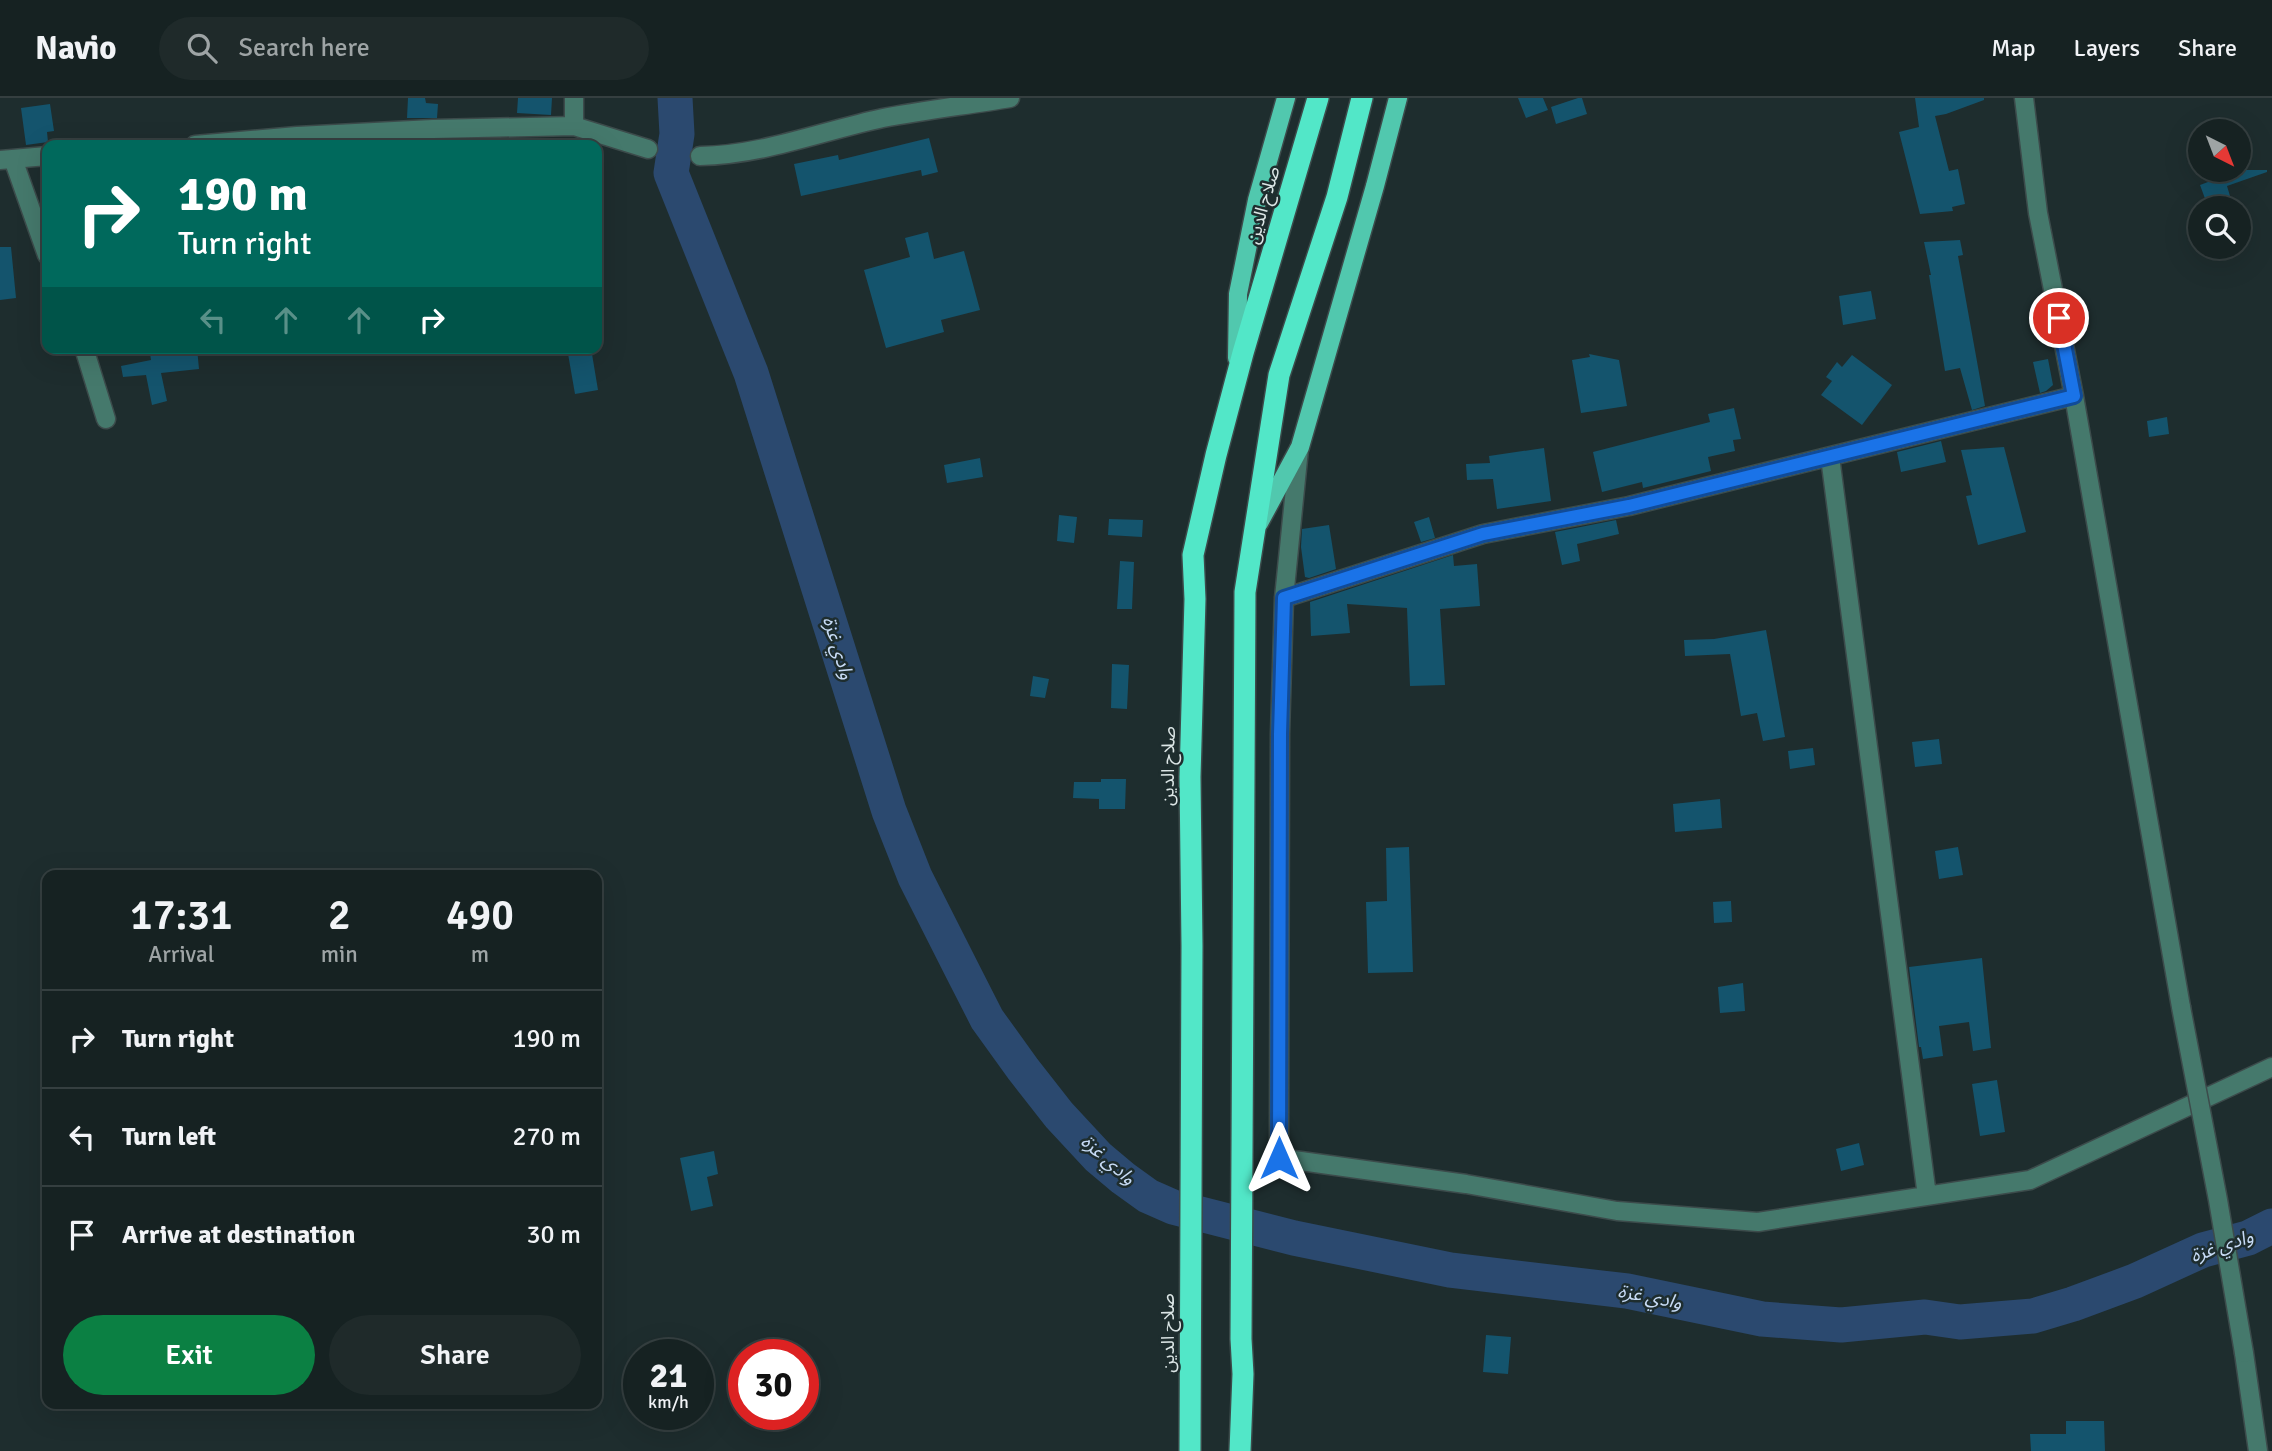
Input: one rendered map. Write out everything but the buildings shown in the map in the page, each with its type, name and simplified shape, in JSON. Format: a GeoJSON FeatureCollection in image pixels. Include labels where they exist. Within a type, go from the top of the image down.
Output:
{"type":"FeatureCollection","features":[{"type":"Feature","properties":{"kind":"highway","name":"صلاح الدين"},"geometry":{"type":"LineString","coordinates":[[1190,1451],[1190,777],[1195,599],[1193,555],[1237,377],[1318,98]]}},
{"type":"Feature","properties":{"kind":"highway"},"geometry":{"type":"LineString","coordinates":[[1240,1451],[1243,1374],[1241,1050],[1245,592],[1279,374],[1337,197],[1362,98]]}},
{"type":"Feature","properties":{"kind":"main road"},"geometry":{"type":"LineString","coordinates":[[1237,377],[1237,294],[1257,200],[1286,98]]}},
{"type":"Feature","properties":{"kind":"main road"},"geometry":{"type":"LineString","coordinates":[[1254,532],[1300,447],[1398,98]]}},
{"type":"Feature","properties":{"kind":"street"},"geometry":{"type":"LineString","coordinates":[[574,98],[574,126]]}},
{"type":"Feature","properties":{"kind":"street"},"geometry":{"type":"LineString","coordinates":[[700,156],[726,156],[786,144],[883,118],[1010,98]]}},
{"type":"Feature","properties":{"kind":"street"},"geometry":{"type":"LineString","coordinates":[[2024,98],[2038,213],[2074,396],[2181,1007],[2218,1200],[2258,1451]]}},
{"type":"Feature","properties":{"kind":"street"},"geometry":{"type":"LineString","coordinates":[[252,140],[433,129],[574,126],[648,149]]}},
{"type":"Feature","properties":{"kind":"street"},"geometry":{"type":"LineString","coordinates":[[42,156],[6,160],[42,243]]}},
{"type":"Feature","properties":{"kind":"street"},"geometry":{"type":"LineString","coordinates":[[86,354],[106,419]]}},
{"type":"Feature","properties":{"kind":"street"},"geometry":{"type":"LineString","coordinates":[[1284,598],[1483,534],[1629,506],[2074,396]]}},
{"type":"Feature","properties":{"kind":"street"},"geometry":{"type":"LineString","coordinates":[[1300,447],[1284,598],[1280,747],[1279,1158],[1466,1184],[1617,1211],[1758,1222],[2030,1180],[2272,1067]]}},
{"type":"Feature","properties":{"kind":"street"},"geometry":{"type":"LineString","coordinates":[[1830,457],[1927,1196]]}},
{"type":"Feature","properties":{"kind":"waterway","name":"وادي غزة"},"geometry":{"type":"LineString","coordinates":[[675,98],[677,134],[671,173],[751,373],[889,811],[915,877],[987,1019],[1023,1069],[1059,1115],[1098,1157],[1148,1196],[1173,1207],[1294,1238],[1450,1270],[1627,1291],[1762,1319],[1841,1325],[1925,1317],[1960,1322],[2033,1316],[2135,1281],[2203,1250],[2248,1238],[2272,1226]]}},
{"type":"Feature","properties":{"kind":"route"},"geometry":{"type":"LineString","coordinates":[[1279,1158],[1280,734],[1284,598],[1483,534],[1629,506],[2074,396],[2059,318]]}}]}
